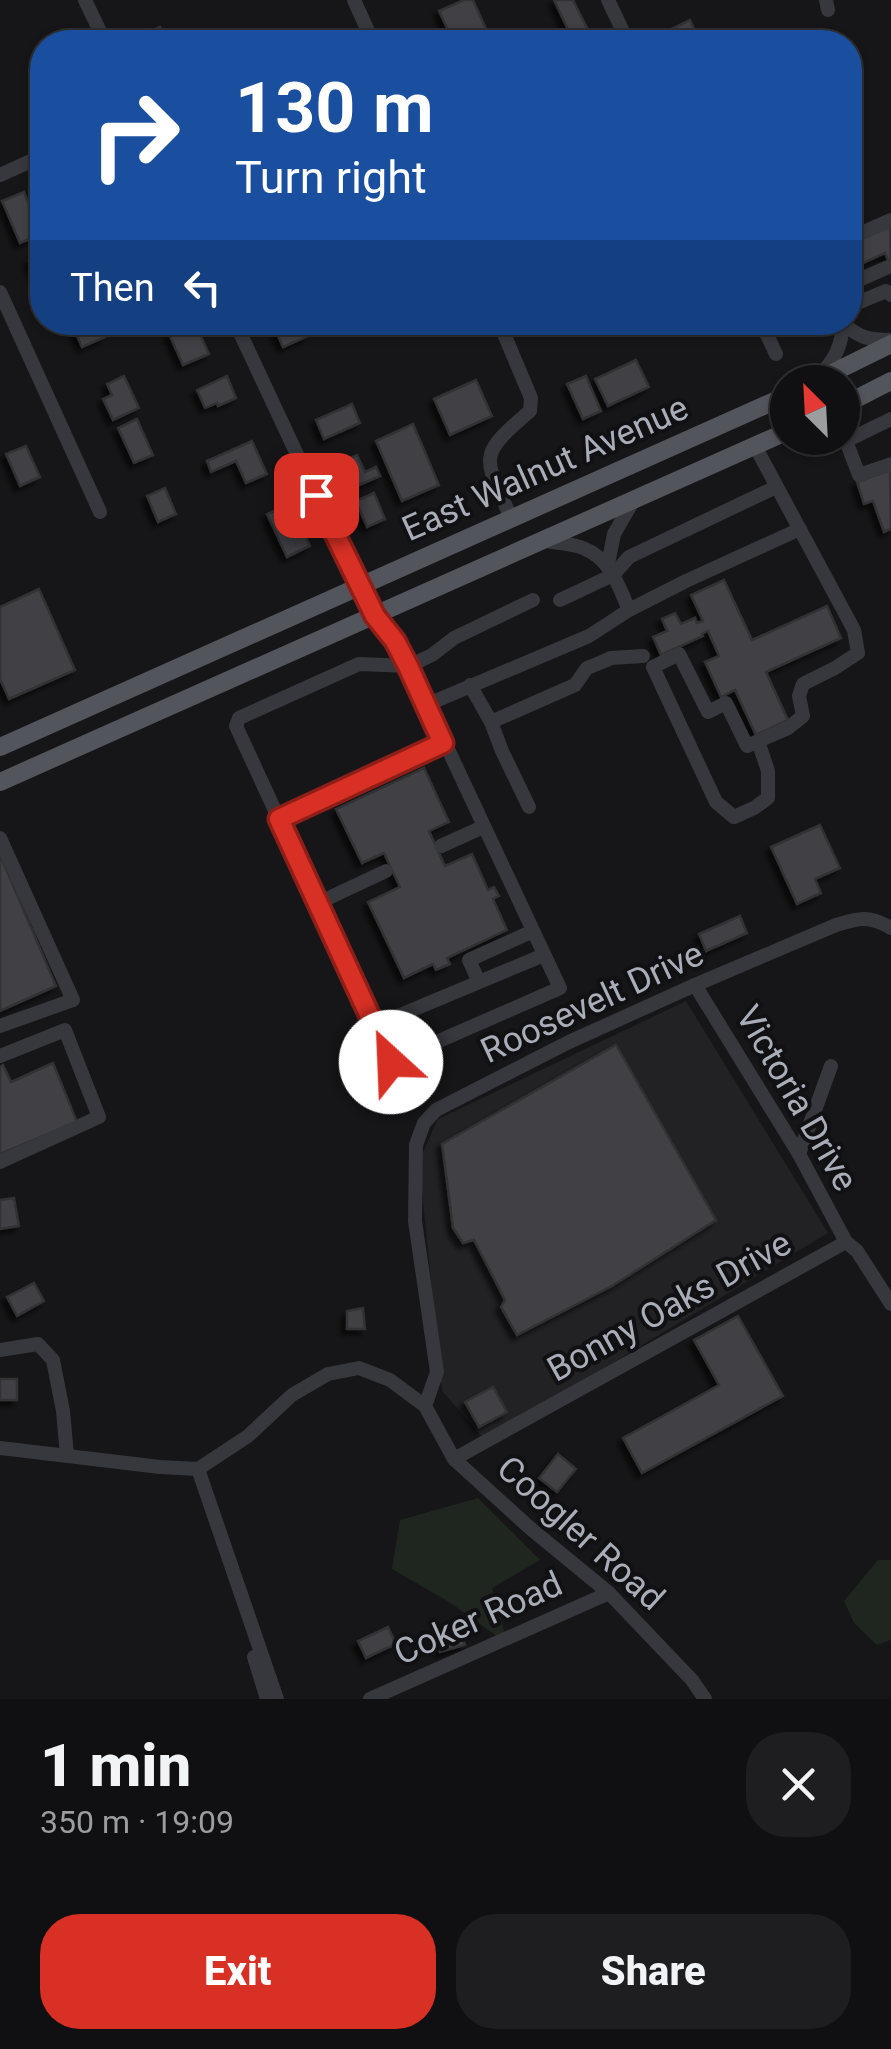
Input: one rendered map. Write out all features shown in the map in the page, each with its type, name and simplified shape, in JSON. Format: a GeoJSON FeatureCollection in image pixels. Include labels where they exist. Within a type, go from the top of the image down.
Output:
{"type":"FeatureCollection","features":[{"type":"Feature","properties":{"kind":"main road"},"geometry":{"type":"LineString","coordinates":[[846,365],[891,342]]}},
{"type":"Feature","properties":{"kind":"main road"},"geometry":{"type":"LineString","coordinates":[[860,397],[891,382]]}},
{"type":"Feature","properties":{"kind":"main road","name":"East Walnut Avenue"},"geometry":{"type":"LineString","coordinates":[[0,746],[770,403]]}},
{"type":"Feature","properties":{"kind":"main road","name":"East Walnut Avenue"},"geometry":{"type":"LineString","coordinates":[[0,782],[770,439]]}},
{"type":"Feature","properties":{"kind":"street"},"geometry":{"type":"LineString","coordinates":[[86,0],[100,30]]}},
{"type":"Feature","properties":{"kind":"street"},"geometry":{"type":"LineString","coordinates":[[354,0],[368,30]]}},
{"type":"Feature","properties":{"kind":"street"},"geometry":{"type":"LineString","coordinates":[[608,0],[622,30]]}},
{"type":"Feature","properties":{"kind":"street"},"geometry":{"type":"LineString","coordinates":[[0,175],[30,161]]}},
{"type":"Feature","properties":{"kind":"street"},"geometry":{"type":"LineString","coordinates":[[862,233],[891,220]]}},
{"type":"Feature","properties":{"kind":"street"},"geometry":{"type":"LineString","coordinates":[[862,279],[888,267]]}},
{"type":"Feature","properties":{"kind":"street"},"geometry":{"type":"LineString","coordinates":[[862,301],[886,291],[891,295]]}},
{"type":"Feature","properties":{"kind":"street"},"geometry":{"type":"LineString","coordinates":[[0,292],[100,512]]}},
{"type":"Feature","properties":{"kind":"street"},"geometry":{"type":"LineString","coordinates":[[242,335],[359,587],[408,666],[560,988],[391,1062],[236,726],[239,718],[359,664],[408,666],[432,655],[454,638],[533,600]]}},
{"type":"Feature","properties":{"kind":"street"},"geometry":{"type":"LineString","coordinates":[[504,335],[531,398],[530,410],[496,442],[490,454],[488,467],[511,518]]}},
{"type":"Feature","properties":{"kind":"street"},"geometry":{"type":"LineString","coordinates":[[767,335],[776,354]]}},
{"type":"Feature","properties":{"kind":"street"},"geometry":{"type":"LineString","coordinates":[[830,365],[842,344],[842,335]]}},
{"type":"Feature","properties":{"kind":"street"},"geometry":{"type":"LineString","coordinates":[[857,335],[891,342]]}},
{"type":"Feature","properties":{"kind":"street"},"geometry":{"type":"LineString","coordinates":[[891,419],[846,442],[859,475],[891,464]]}},
{"type":"Feature","properties":{"kind":"street"},"geometry":{"type":"LineString","coordinates":[[755,446],[854,630],[858,653],[803,684],[799,696],[803,716],[788,728],[747,746],[726,704],[708,712],[679,654],[653,667],[716,802],[734,817],[768,798],[768,771],[758,742]]}},
{"type":"Feature","properties":{"kind":"street"},"geometry":{"type":"LineString","coordinates":[[560,600],[629,557],[776,487]]}},
{"type":"Feature","properties":{"kind":"street"},"geometry":{"type":"LineString","coordinates":[[611,569],[614,534],[633,501]]}},
{"type":"Feature","properties":{"kind":"street"},"geometry":{"type":"LineString","coordinates":[[426,705],[589,636],[686,581],[800,530]]}},
{"type":"Feature","properties":{"kind":"street"},"geometry":{"type":"LineString","coordinates":[[544,540],[585,548],[611,569],[629,610]]}},
{"type":"Feature","properties":{"kind":"street"},"geometry":{"type":"LineString","coordinates":[[589,636],[602,662]]}},
{"type":"Feature","properties":{"kind":"street"},"geometry":{"type":"LineString","coordinates":[[492,722],[575,685],[587,668],[611,658],[642,656]]}},
{"type":"Feature","properties":{"kind":"street"},"geometry":{"type":"LineString","coordinates":[[470,685],[492,722],[530,808]]}},
{"type":"Feature","properties":{"kind":"street"},"geometry":{"type":"LineString","coordinates":[[279,819],[443,743]]}},
{"type":"Feature","properties":{"kind":"street"},"geometry":{"type":"LineString","coordinates":[[441,846],[483,827]]}},
{"type":"Feature","properties":{"kind":"street"},"geometry":{"type":"LineString","coordinates":[[0,838],[73,1000],[0,1026]]}},
{"type":"Feature","properties":{"kind":"street"},"geometry":{"type":"LineString","coordinates":[[318,903],[386,871]]}},
{"type":"Feature","properties":{"kind":"street","name":"Roosevelt Drive"},"geometry":{"type":"LineString","coordinates":[[426,1406],[437,1372],[415,1221],[416,1144],[424,1123],[436,1110],[569,1042],[836,926],[859,918],[877,920],[891,928]]}},
{"type":"Feature","properties":{"kind":"street"},"geometry":{"type":"LineString","coordinates":[[479,982],[469,960],[533,932]]}},
{"type":"Feature","properties":{"kind":"street"},"geometry":{"type":"LineString","coordinates":[[374,1026],[544,955]]}},
{"type":"Feature","properties":{"kind":"street","name":"Victoria Drive"},"geometry":{"type":"LineString","coordinates":[[695,985],[800,1154],[846,1242]]}},
{"type":"Feature","properties":{"kind":"street"},"geometry":{"type":"LineString","coordinates":[[0,1162],[99,1117],[65,1030],[67,1018],[62,1004]]}},
{"type":"Feature","properties":{"kind":"street"},"geometry":{"type":"LineString","coordinates":[[0,1056],[65,1030]]}},
{"type":"Feature","properties":{"kind":"street"},"geometry":{"type":"LineString","coordinates":[[800,1154],[831,1066]]}},
{"type":"Feature","properties":{"kind":"street","name":"Bonny Oaks Drive"},"geometry":{"type":"LineString","coordinates":[[454,1459],[846,1242],[857,1251],[891,1304]]}},
{"type":"Feature","properties":{"kind":"street"},"geometry":{"type":"LineString","coordinates":[[0,1350],[38,1344],[53,1360],[67,1455]]}},
{"type":"Feature","properties":{"kind":"street"},"geometry":{"type":"LineString","coordinates":[[0,1448],[198,1469],[248,1436],[292,1395],[328,1374],[359,1368],[390,1380],[426,1406]]}},
{"type":"Feature","properties":{"kind":"street","name":"Coogler Road"},"geometry":{"type":"LineString","coordinates":[[426,1406],[454,1459],[609,1593],[692,1680],[705,1699]]}},
{"type":"Feature","properties":{"kind":"street"},"geometry":{"type":"LineString","coordinates":[[198,1469],[267,1699]]}},
{"type":"Feature","properties":{"kind":"street"},"geometry":{"type":"LineString","coordinates":[[198,1469],[278,1699]]}},
{"type":"Feature","properties":{"kind":"street","name":"Coker Road"},"geometry":{"type":"LineString","coordinates":[[370,1699],[609,1593]]}},
{"type":"Feature","properties":{"kind":"shaded area"},"geometry":{"type":"Polygon","coordinates":[[[686,1001],[828,1233],[485,1440],[442,1391],[419,1161],[438,1119],[686,1001]]]}},
{"type":"Feature","properties":{"kind":"shaded area"},"geometry":{"type":"Polygon","coordinates":[[[478,1498],[540,1560],[492,1588],[508,1644],[449,1602],[392,1569],[400,1520],[478,1498]]]}},
{"type":"Feature","properties":{"kind":"shaded area"},"geometry":{"type":"Polygon","coordinates":[[[878,1560],[891,1560],[891,1640],[877,1645],[854,1623],[844,1601],[878,1560]]]}},
{"type":"Feature","properties":{"kind":"building"},"geometry":{"type":"Polygon","coordinates":[[[473,0],[487,30],[448,30],[439,11],[473,0]]]}},
{"type":"Feature","properties":{"kind":"building"},"geometry":{"type":"Polygon","coordinates":[[[554,0],[573,0],[587,28],[568,30],[554,0]]]}},
{"type":"Feature","properties":{"kind":"building"},"geometry":{"type":"Polygon","coordinates":[[[690,20],[695,30],[669,30],[690,20]]]}},
{"type":"Feature","properties":{"kind":"building"},"geometry":{"type":"Polygon","coordinates":[[[24,192],[30,207],[30,239],[20,243],[2,201],[24,192]]]}},
{"type":"Feature","properties":{"kind":"building"},"geometry":{"type":"Polygon","coordinates":[[[890,226],[891,267],[885,253],[862,264],[862,238],[890,226]]]}},
{"type":"Feature","properties":{"kind":"building"},"geometry":{"type":"Polygon","coordinates":[[[77,335],[104,335],[105,337],[82,347],[77,335]]]}},
{"type":"Feature","properties":{"kind":"building"},"geometry":{"type":"Polygon","coordinates":[[[169,335],[200,335],[209,354],[183,365],[169,335]]]}},
{"type":"Feature","properties":{"kind":"building"},"geometry":{"type":"Polygon","coordinates":[[[278,335],[308,335],[308,336],[283,347],[278,335]]]}},
{"type":"Feature","properties":{"kind":"building"},"geometry":{"type":"Polygon","coordinates":[[[636,360],[649,387],[608,406],[595,379],[636,360]]]}},
{"type":"Feature","properties":{"kind":"building"},"geometry":{"type":"Polygon","coordinates":[[[124,376],[139,408],[113,420],[103,399],[112,395],[107,384],[124,376]]]}},
{"type":"Feature","properties":{"kind":"building"},"geometry":{"type":"Polygon","coordinates":[[[227,376],[236,398],[205,408],[197,390],[227,376]]]}},
{"type":"Feature","properties":{"kind":"building"},"geometry":{"type":"Polygon","coordinates":[[[586,376],[601,411],[583,419],[567,384],[586,376]]]}},
{"type":"Feature","properties":{"kind":"building"},"geometry":{"type":"Polygon","coordinates":[[[476,380],[492,416],[450,435],[434,399],[476,380]]]}},
{"type":"Feature","properties":{"kind":"building"},"geometry":{"type":"Polygon","coordinates":[[[352,404],[360,423],[324,439],[316,420],[352,404]]]}},
{"type":"Feature","properties":{"kind":"building"},"geometry":{"type":"Polygon","coordinates":[[[137,419],[153,455],[134,463],[118,428],[137,419]]]}},
{"type":"Feature","properties":{"kind":"building"},"geometry":{"type":"Polygon","coordinates":[[[413,424],[439,485],[402,501],[376,441],[413,424]]]}},
{"type":"Feature","properties":{"kind":"building"},"geometry":{"type":"Polygon","coordinates":[[[252,441],[267,474],[246,483],[236,461],[211,472],[207,461],[252,441]]]}},
{"type":"Feature","properties":{"kind":"building"},"geometry":{"type":"Polygon","coordinates":[[[26,446],[40,477],[20,486],[6,454],[26,446]]]}},
{"type":"Feature","properties":{"kind":"building"},"geometry":{"type":"Polygon","coordinates":[[[357,455],[365,472],[376,467],[380,476],[348,490],[336,464],[357,455]]]}},
{"type":"Feature","properties":{"kind":"building"},"geometry":{"type":"Polygon","coordinates":[[[890,470],[891,529],[884,532],[873,501],[864,504],[857,482],[890,470]]]}},
{"type":"Feature","properties":{"kind":"building"},"geometry":{"type":"Polygon","coordinates":[[[165,488],[176,514],[158,522],[147,496],[165,488]]]}},
{"type":"Feature","properties":{"kind":"building"},"geometry":{"type":"Polygon","coordinates":[[[374,493],[385,519],[367,527],[356,501],[374,493]]]}},
{"type":"Feature","properties":{"kind":"building"},"geometry":{"type":"Polygon","coordinates":[[[291,503],[310,546],[287,557],[267,514],[291,503]]]}},
{"type":"Feature","properties":{"kind":"building"},"geometry":{"type":"Polygon","coordinates":[[[724,580],[752,640],[827,606],[841,638],[766,672],[788,720],[756,735],[735,690],[721,697],[705,662],[719,656],[708,631],[661,655],[653,637],[667,631],[662,619],[675,613],[681,624],[695,618],[697,623],[703,621],[691,595],[724,580]]]}},
{"type":"Feature","properties":{"kind":"building"},"geometry":{"type":"Polygon","coordinates":[[[39,589],[75,670],[9,699],[0,679],[0,607],[39,589]]]}},
{"type":"Feature","properties":{"kind":"building"},"geometry":{"type":"Polygon","coordinates":[[[424,768],[449,822],[429,831],[445,866],[472,854],[488,890],[494,887],[499,896],[493,899],[507,930],[447,958],[450,964],[436,970],[433,964],[404,978],[368,902],[400,887],[384,853],[362,863],[336,809],[424,768]]]}},
{"type":"Feature","properties":{"kind":"building"},"geometry":{"type":"Polygon","coordinates":[[[820,825],[840,868],[815,879],[821,893],[797,904],[771,847],[820,825]]]}},
{"type":"Feature","properties":{"kind":"building"},"geometry":{"type":"Polygon","coordinates":[[[0,858],[56,986],[0,1011],[0,858]]]}},
{"type":"Feature","properties":{"kind":"building"},"geometry":{"type":"Polygon","coordinates":[[[740,916],[747,933],[706,951],[699,934],[740,916]]]}},
{"type":"Feature","properties":{"kind":"building"},"geometry":{"type":"Polygon","coordinates":[[[616,1045],[716,1220],[612,1286],[517,1335],[501,1307],[505,1300],[474,1240],[463,1243],[453,1228],[442,1144],[616,1045]]]}},
{"type":"Feature","properties":{"kind":"building"},"geometry":{"type":"Polygon","coordinates":[[[53,1063],[77,1122],[0,1154],[0,1067],[3,1065],[11,1082],[53,1063]]]}},
{"type":"Feature","properties":{"kind":"building"},"geometry":{"type":"Polygon","coordinates":[[[14,1198],[19,1226],[0,1229],[0,1200],[14,1198]]]}},
{"type":"Feature","properties":{"kind":"building"},"geometry":{"type":"Polygon","coordinates":[[[34,1283],[44,1301],[17,1316],[7,1297],[34,1283]]]}},
{"type":"Feature","properties":{"kind":"building"},"geometry":{"type":"Polygon","coordinates":[[[363,1308],[365,1329],[347,1329],[347,1311],[363,1308]]]}},
{"type":"Feature","properties":{"kind":"building"},"geometry":{"type":"Polygon","coordinates":[[[738,1316],[783,1396],[642,1473],[623,1438],[719,1385],[694,1340],[738,1316]]]}},
{"type":"Feature","properties":{"kind":"building"},"geometry":{"type":"Polygon","coordinates":[[[0,1379],[17,1379],[17,1400],[0,1400],[0,1379]]]}},
{"type":"Feature","properties":{"kind":"building"},"geometry":{"type":"Polygon","coordinates":[[[493,1387],[507,1412],[479,1427],[465,1402],[493,1387]]]}},
{"type":"Feature","properties":{"kind":"building"},"geometry":{"type":"Polygon","coordinates":[[[558,1454],[576,1469],[557,1492],[539,1478],[558,1454]]]}},
{"type":"Feature","properties":{"kind":"building"},"geometry":{"type":"Polygon","coordinates":[[[459,1623],[465,1645],[440,1652],[434,1630],[459,1623]]]}},
{"type":"Feature","properties":{"kind":"building"},"geometry":{"type":"Polygon","coordinates":[[[388,1627],[396,1644],[366,1658],[358,1641],[388,1627]]]}},
{"type":"Feature","properties":{"kind":"route"},"geometry":{"type":"LineString","coordinates":[[316,495],[359,587],[408,666],[443,743],[279,819],[391,1062]]}}]}
